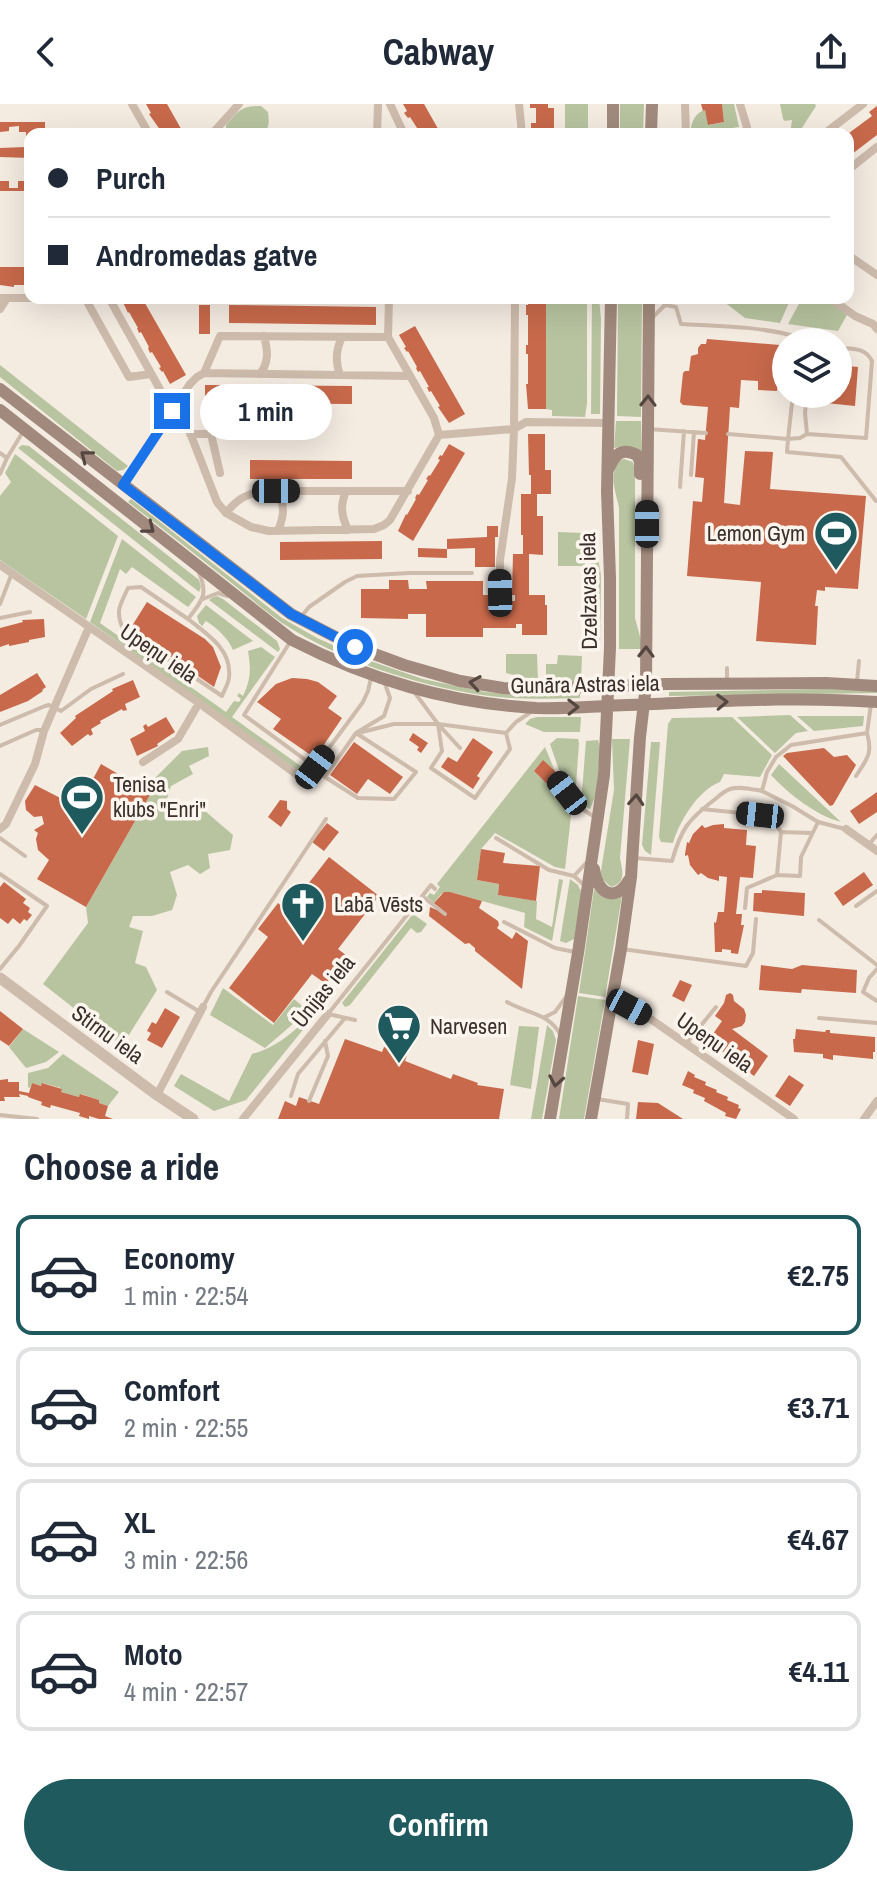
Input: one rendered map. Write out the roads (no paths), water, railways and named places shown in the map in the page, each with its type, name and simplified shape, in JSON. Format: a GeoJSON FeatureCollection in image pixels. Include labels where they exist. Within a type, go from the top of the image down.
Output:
{"type":"FeatureCollection","features":[{"type":"Feature","properties":{"kind":"main road"},"geometry":{"type":"LineString","coordinates":[[613,104],[613,128]]}},
{"type":"Feature","properties":{"kind":"main road"},"geometry":{"type":"LineString","coordinates":[[651,128],[652,104]]}},
{"type":"Feature","properties":{"kind":"main road","name":"Dzelzavas iela"},"geometry":{"type":"LineString","coordinates":[[550,1119],[604,775],[610,578],[607,472],[611,304]]}},
{"type":"Feature","properties":{"kind":"main road"},"geometry":{"type":"LineString","coordinates":[[591,1119],[631,877],[646,685],[649,304]]}},
{"type":"Feature","properties":{"kind":"main road","name":"Gunāra Astras iela"},"geometry":{"type":"LineString","coordinates":[[0,389],[299,620],[355,647],[408,661],[460,681],[503,688],[727,683],[877,686]]}},
{"type":"Feature","properties":{"kind":"main road","name":"Gunāra Astras iela"},"geometry":{"type":"LineString","coordinates":[[0,410],[292,640],[377,678],[469,701],[538,708],[810,699],[874,702]]}},
{"type":"Feature","properties":{"kind":"main road"},"geometry":{"type":"LineString","coordinates":[[607,472],[620,452],[637,455],[640,461],[639,607],[646,619]]}},
{"type":"Feature","properties":{"kind":"main road"},"geometry":{"type":"LineString","coordinates":[[113,500],[123,485]]}},
{"type":"Feature","properties":{"kind":"main road"},"geometry":{"type":"LineString","coordinates":[[593,857],[595,880],[609,893],[623,890],[631,877]]}},
{"type":"Feature","properties":{"kind":"street"},"geometry":{"type":"LineString","coordinates":[[132,104],[146,128]]}},
{"type":"Feature","properties":{"kind":"street"},"geometry":{"type":"LineString","coordinates":[[217,128],[239,104]]}},
{"type":"Feature","properties":{"kind":"street"},"geometry":{"type":"LineString","coordinates":[[377,128],[378,104]]}},
{"type":"Feature","properties":{"kind":"street"},"geometry":{"type":"LineString","coordinates":[[390,104],[401,128]]}},
{"type":"Feature","properties":{"kind":"street"},"geometry":{"type":"LineString","coordinates":[[519,104],[521,128]]}},
{"type":"Feature","properties":{"kind":"street"},"geometry":{"type":"LineString","coordinates":[[685,104],[686,128]]}},
{"type":"Feature","properties":{"kind":"street"},"geometry":{"type":"LineString","coordinates":[[740,104],[747,128]]}},
{"type":"Feature","properties":{"kind":"street"},"geometry":{"type":"LineString","coordinates":[[832,128],[863,104]]}},
{"type":"Feature","properties":{"kind":"street"},"geometry":{"type":"LineString","coordinates":[[854,165],[877,147]]}},
{"type":"Feature","properties":{"kind":"street"},"geometry":{"type":"LineString","coordinates":[[854,259],[877,275]]}},
{"type":"Feature","properties":{"kind":"street"},"geometry":{"type":"LineString","coordinates":[[0,309],[3,298],[24,298]]}},
{"type":"Feature","properties":{"kind":"street"},"geometry":{"type":"LineString","coordinates":[[88,304],[129,377],[151,374]]}},
{"type":"Feature","properties":{"kind":"street"},"geometry":{"type":"LineString","coordinates":[[112,304],[172,411]]}},
{"type":"Feature","properties":{"kind":"street"},"geometry":{"type":"LineString","coordinates":[[178,402],[217,502],[226,513],[251,527],[278,531],[374,529],[384,525],[408,491],[439,435],[434,418],[388,337],[389,304]]}},
{"type":"Feature","properties":{"kind":"street"},"geometry":{"type":"LineString","coordinates":[[500,604],[500,560],[512,478],[515,304]]}},
{"type":"Feature","properties":{"kind":"street"},"geometry":{"type":"LineString","coordinates":[[838,304],[877,329]]}},
{"type":"Feature","properties":{"kind":"street"},"geometry":{"type":"LineString","coordinates":[[101,327],[121,320]]}},
{"type":"Feature","properties":{"kind":"street"},"geometry":{"type":"LineString","coordinates":[[204,373],[220,336],[388,337]]}},
{"type":"Feature","properties":{"kind":"street"},"geometry":{"type":"LineString","coordinates":[[260,374],[268,356],[264,336]]}},
{"type":"Feature","properties":{"kind":"street"},"geometry":{"type":"LineString","coordinates":[[340,375],[336,356],[342,337]]}},
{"type":"Feature","properties":{"kind":"street"},"geometry":{"type":"LineString","coordinates":[[134,468],[178,402],[197,377],[204,373],[410,376]]}},
{"type":"Feature","properties":{"kind":"street"},"geometry":{"type":"LineString","coordinates":[[439,435],[514,429],[526,422],[609,423]]}},
{"type":"Feature","properties":{"kind":"street"},"geometry":{"type":"LineString","coordinates":[[190,434],[211,434],[220,473]]}},
{"type":"Feature","properties":{"kind":"street"},"geometry":{"type":"LineString","coordinates":[[226,513],[236,501],[248,494],[276,491],[408,491]]}},
{"type":"Feature","properties":{"kind":"street"},"geometry":{"type":"LineString","coordinates":[[276,491],[283,499],[278,531]]}},
{"type":"Feature","properties":{"kind":"street"},"geometry":{"type":"LineString","coordinates":[[346,491],[341,509],[348,530]]}},
{"type":"Feature","properties":{"kind":"street","name":"Upeņu iela"},"geometry":{"type":"LineString","coordinates":[[0,565],[296,774]]}},
{"type":"Feature","properties":{"kind":"street"},"geometry":{"type":"LineString","coordinates":[[0,829],[6,824],[35,764],[44,731],[89,627]]}},
{"type":"Feature","properties":{"kind":"street"},"geometry":{"type":"LineString","coordinates":[[143,762],[178,739],[199,703]]}},
{"type":"Feature","properties":{"kind":"street"},"geometry":{"type":"LineString","coordinates":[[846,829],[877,851]]}},
{"type":"Feature","properties":{"kind":"street","name":"Stirnu iela"},"geometry":{"type":"LineString","coordinates":[[0,978],[193,1119]]}},
{"type":"Feature","properties":{"kind":"street","name":"Upeņu iela"},"geometry":{"type":"LineString","coordinates":[[611,1003],[641,1013],[794,1119]]}},
{"type":"Feature","properties":{"kind":"street"},"geometry":{"type":"LineString","coordinates":[[157,1095],[201,1009]]}},
{"type":"Feature","properties":{"kind":"street","name":"Ūnijas iela"},"geometry":{"type":"LineString","coordinates":[[243,1119],[328,1014]]}},
{"type":"Feature","properties":{"kind":"street"},"geometry":{"type":"LineString","coordinates":[[864,1119],[877,1101]]}},
{"type":"Feature","properties":{"kind":"lane"},"geometry":{"type":"LineString","coordinates":[[649,322],[665,305],[676,307],[681,324],[772,331]]}},
{"type":"Feature","properties":{"kind":"lane"},"geometry":{"type":"LineString","coordinates":[[728,434],[788,439],[807,434],[866,438],[872,361],[864,350],[852,349]]}},
{"type":"Feature","properties":{"kind":"lane"},"geometry":{"type":"LineString","coordinates":[[791,408],[787,452],[841,457],[876,501]]}},
{"type":"Feature","properties":{"kind":"lane"},"geometry":{"type":"LineString","coordinates":[[806,408],[807,434]]}},
{"type":"Feature","properties":{"kind":"lane"},"geometry":{"type":"LineString","coordinates":[[0,474],[24,429]]}},
{"type":"Feature","properties":{"kind":"lane"},"geometry":{"type":"LineString","coordinates":[[647,429],[706,433]]}},
{"type":"Feature","properties":{"kind":"lane"},"geometry":{"type":"LineString","coordinates":[[680,487],[684,431]]}},
{"type":"Feature","properties":{"kind":"lane"},"geometry":{"type":"LineString","coordinates":[[691,475],[694,432]]}},
{"type":"Feature","properties":{"kind":"lane"},"geometry":{"type":"LineString","coordinates":[[0,453],[7,458]]}},
{"type":"Feature","properties":{"kind":"lane"},"geometry":{"type":"LineString","coordinates":[[123,485],[134,468]]}},
{"type":"Feature","properties":{"kind":"lane"},"geometry":{"type":"LineString","coordinates":[[188,619],[203,599],[205,587],[194,564]]}},
{"type":"Feature","properties":{"kind":"lane"},"geometry":{"type":"LineString","coordinates":[[0,604],[12,573]]}},
{"type":"Feature","properties":{"kind":"lane"},"geometry":{"type":"LineString","coordinates":[[299,620],[309,607],[357,576],[472,573]]}},
{"type":"Feature","properties":{"kind":"lane"},"geometry":{"type":"LineString","coordinates":[[141,587],[188,619],[213,638],[227,655],[229,678],[222,696],[123,629],[118,610],[128,588],[141,587]]}},
{"type":"Feature","properties":{"kind":"lane"},"geometry":{"type":"LineString","coordinates":[[203,599],[218,593],[236,598]]}},
{"type":"Feature","properties":{"kind":"lane"},"geometry":{"type":"LineString","coordinates":[[0,618],[30,612]]}},
{"type":"Feature","properties":{"kind":"lane"},"geometry":{"type":"LineString","coordinates":[[292,640],[244,715],[315,767],[377,678],[390,698],[384,716],[356,733],[325,777],[358,798],[394,799],[416,772],[356,733]]}},
{"type":"Feature","properties":{"kind":"lane"},"geometry":{"type":"LineString","coordinates":[[857,684],[859,661]]}},
{"type":"Feature","properties":{"kind":"lane"},"geometry":{"type":"LineString","coordinates":[[727,668],[727,683]]}},
{"type":"Feature","properties":{"kind":"lane"},"geometry":{"type":"LineString","coordinates":[[0,725],[45,706],[61,711],[91,689],[123,674]]}},
{"type":"Feature","properties":{"kind":"lane"},"geometry":{"type":"LineString","coordinates":[[410,688],[460,748]]}},
{"type":"Feature","properties":{"kind":"lane"},"geometry":{"type":"LineString","coordinates":[[856,776],[871,749],[867,733],[874,702]]}},
{"type":"Feature","properties":{"kind":"lane"},"geometry":{"type":"LineString","coordinates":[[506,733],[516,722],[538,708]]}},
{"type":"Feature","properties":{"kind":"lane"},"geometry":{"type":"LineString","coordinates":[[356,733],[394,724],[438,724],[506,733]]}},
{"type":"Feature","properties":{"kind":"lane"},"geometry":{"type":"LineString","coordinates":[[438,724],[442,751],[431,768],[475,798],[510,749],[506,733]]}},
{"type":"Feature","properties":{"kind":"lane"},"geometry":{"type":"LineString","coordinates":[[0,746],[36,730],[44,731]]}},
{"type":"Feature","properties":{"kind":"lane"},"geometry":{"type":"LineString","coordinates":[[762,791],[767,772],[776,757],[791,745],[867,733]]}},
{"type":"Feature","properties":{"kind":"lane"},"geometry":{"type":"LineString","coordinates":[[556,779],[573,803],[599,819]]}},
{"type":"Feature","properties":{"kind":"lane"},"geometry":{"type":"LineString","coordinates":[[633,858],[672,861],[692,817],[728,790],[741,787],[762,791],[818,822],[846,829]]}},
{"type":"Feature","properties":{"kind":"lane"},"geometry":{"type":"LineString","coordinates":[[702,809],[772,819],[781,832],[777,875]]}},
{"type":"Feature","properties":{"kind":"lane"},"geometry":{"type":"LineString","coordinates":[[167,992],[201,1009],[326,819]]}},
{"type":"Feature","properties":{"kind":"lane"},"geometry":{"type":"LineString","coordinates":[[745,908],[747,888],[777,875],[800,876],[801,857],[818,822]]}},
{"type":"Feature","properties":{"kind":"lane"},"geometry":{"type":"LineString","coordinates":[[781,832],[811,833]]}},
{"type":"Feature","properties":{"kind":"lane"},"geometry":{"type":"LineString","coordinates":[[869,844],[877,835]]}},
{"type":"Feature","properties":{"kind":"lane"},"geometry":{"type":"LineString","coordinates":[[0,838],[25,856]]}},
{"type":"Feature","properties":{"kind":"lane"},"geometry":{"type":"LineString","coordinates":[[496,838],[549,870],[574,876],[582,881],[588,891]]}},
{"type":"Feature","properties":{"kind":"lane"},"geometry":{"type":"LineString","coordinates":[[574,876],[593,857]]}},
{"type":"Feature","properties":{"kind":"lane"},"geometry":{"type":"LineString","coordinates":[[0,874],[47,906],[0,969]]}},
{"type":"Feature","properties":{"kind":"lane","name":"Ūnijas iela"},"geometry":{"type":"LineString","coordinates":[[328,1014],[422,896],[433,887]]}},
{"type":"Feature","properties":{"kind":"lane"},"geometry":{"type":"LineString","coordinates":[[856,906],[877,891]]}},
{"type":"Feature","properties":{"kind":"lane"},"geometry":{"type":"LineString","coordinates":[[422,896],[445,914]]}},
{"type":"Feature","properties":{"kind":"lane"},"geometry":{"type":"LineString","coordinates":[[621,949],[746,966],[753,953],[756,919]]}},
{"type":"Feature","properties":{"kind":"lane"},"geometry":{"type":"LineString","coordinates":[[819,920],[877,967],[863,992],[877,1001]]}},
{"type":"Feature","properties":{"kind":"lane"},"geometry":{"type":"LineString","coordinates":[[504,922],[555,948],[578,953]]}},
{"type":"Feature","properties":{"kind":"lane"},"geometry":{"type":"LineString","coordinates":[[545,1017],[561,1005],[573,984]]}},
{"type":"Feature","properties":{"kind":"lane"},"geometry":{"type":"LineString","coordinates":[[507,1002],[545,1017],[554,1024],[563,1042]]}},
{"type":"Feature","properties":{"kind":"lane"},"geometry":{"type":"LineString","coordinates":[[686,1044],[716,1007]]}},
{"type":"Feature","properties":{"kind":"lane"},"geometry":{"type":"LineString","coordinates":[[328,1014],[355,1020]]}},
{"type":"Feature","properties":{"kind":"lane"},"geometry":{"type":"LineString","coordinates":[[291,1096],[298,1074],[345,1018]]}},
{"type":"Feature","properties":{"kind":"lane"},"geometry":{"type":"LineString","coordinates":[[819,1018],[877,1023]]}},
{"type":"Feature","properties":{"kind":"lane"},"geometry":{"type":"LineString","coordinates":[[309,1101],[328,1056],[325,1041]]}},
{"type":"Feature","properties":{"kind":"lane"},"geometry":{"type":"LineString","coordinates":[[281,1070],[298,1074]]}},
{"type":"Feature","properties":{"kind":"lane"},"geometry":{"type":"LineString","coordinates":[[594,1098],[628,1104],[627,1119]]}},
{"type":"Feature","properties":{"kind":"lane"},"geometry":{"type":"LineString","coordinates":[[0,1115],[37,1119]]}},
{"type":"Feature","properties":{"kind":"place","name":"Lemon Gym"},"geometry":{"type":"Point","coordinates":[836,572]}},
{"type":"Feature","properties":{"kind":"place","name":"Tenisa klubs \"Enri\""},"geometry":{"type":"Point","coordinates":[82,836]}},
{"type":"Feature","properties":{"kind":"place","name":"Labā Vēsts"},"geometry":{"type":"Point","coordinates":[303,943]}},
{"type":"Feature","properties":{"kind":"place","name":"Narvesen"},"geometry":{"type":"Point","coordinates":[399,1065]}}]}
